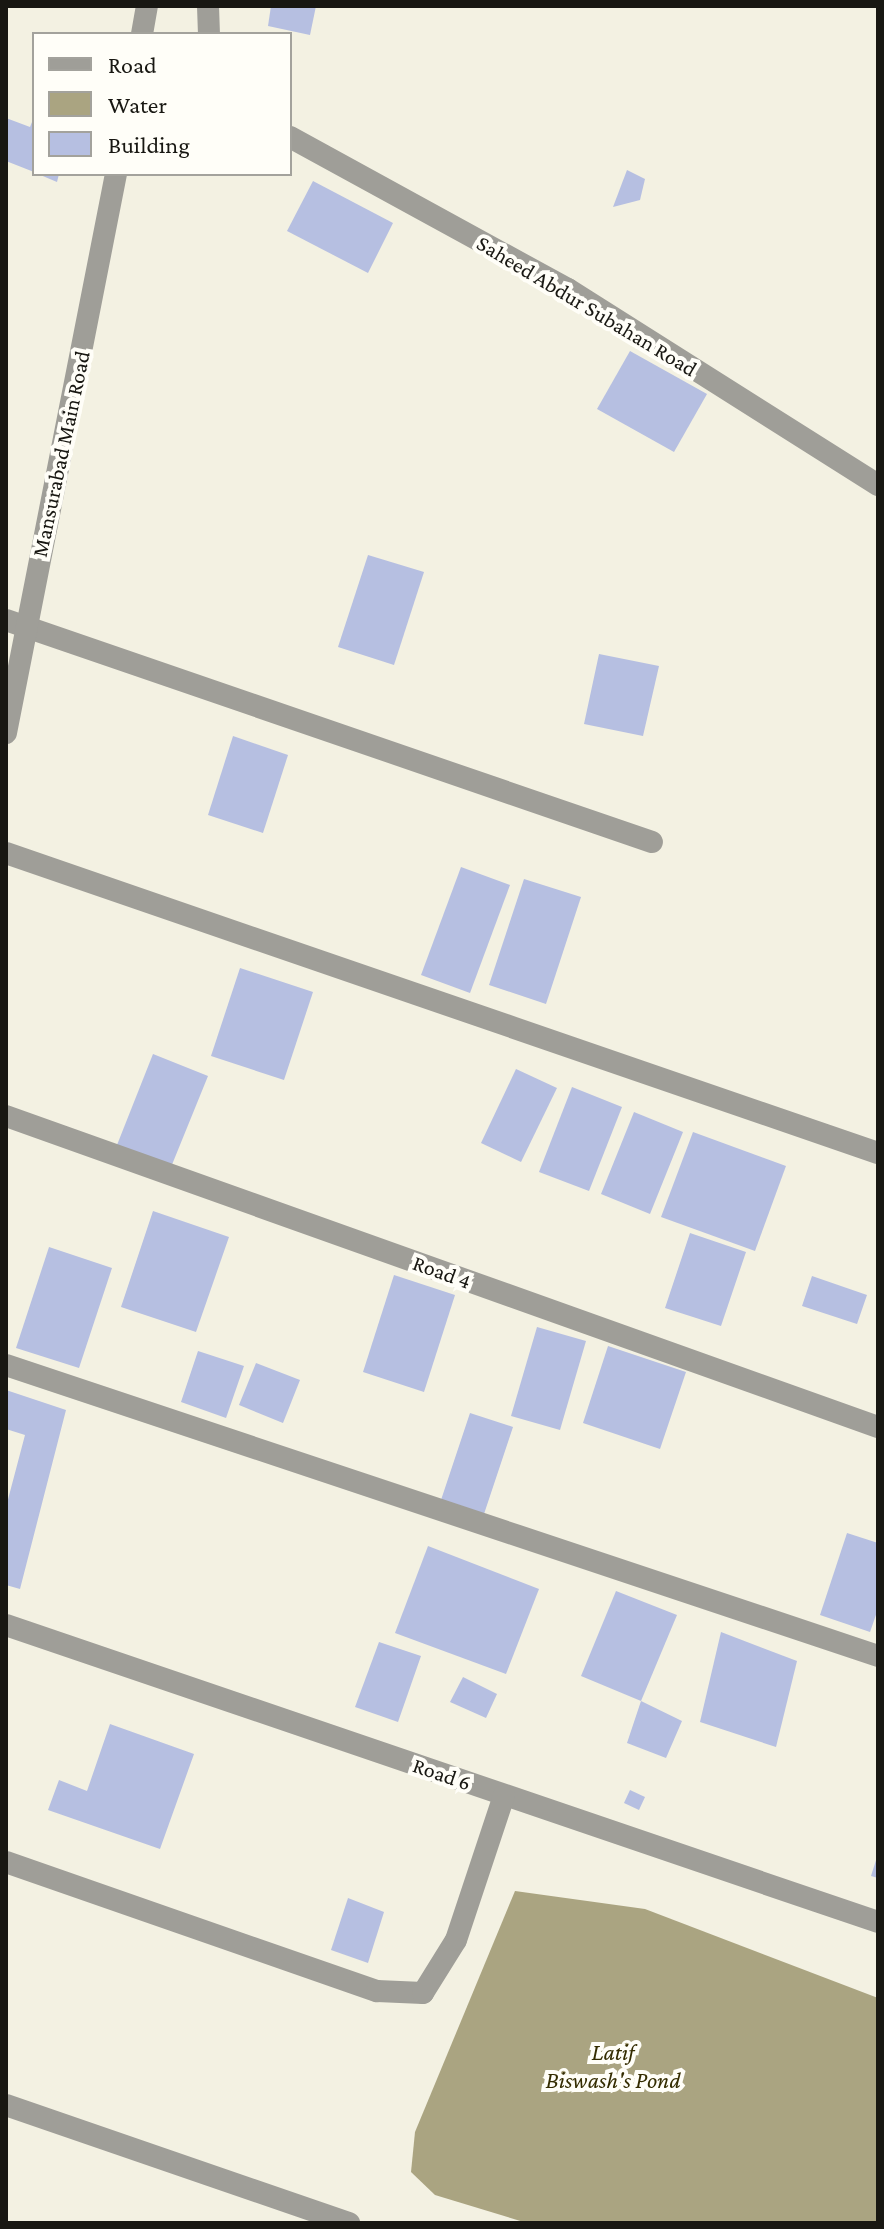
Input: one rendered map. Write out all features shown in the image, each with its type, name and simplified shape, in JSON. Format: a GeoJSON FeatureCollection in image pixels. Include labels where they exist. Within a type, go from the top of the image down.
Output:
{"type":"FeatureCollection","features":[{"type":"Feature","properties":{"kind":"street"},"geometry":{"type":"LineString","coordinates":[[142,32],[147,6]]}},
{"type":"Feature","properties":{"kind":"street"},"geometry":{"type":"LineString","coordinates":[[208,6],[209,32]]}},
{"type":"Feature","properties":{"kind":"street","name":"Saheed Abdur Subahan Road"},"geometry":{"type":"LineString","coordinates":[[292,138],[568,289],[878,485]]}},
{"type":"Feature","properties":{"kind":"street","name":"Mansurabad Main Road"},"geometry":{"type":"LineString","coordinates":[[6,733],[15,623],[60,471],[116,176]]}},
{"type":"Feature","properties":{"kind":"street"},"geometry":{"type":"LineString","coordinates":[[15,623],[652,842]]}},
{"type":"Feature","properties":{"kind":"street"},"geometry":{"type":"LineString","coordinates":[[6,853],[878,1153]]}},
{"type":"Feature","properties":{"kind":"street","name":"Road 4"},"geometry":{"type":"LineString","coordinates":[[6,1116],[878,1427]]}},
{"type":"Feature","properties":{"kind":"street"},"geometry":{"type":"LineString","coordinates":[[6,1365],[878,1656]]}},
{"type":"Feature","properties":{"kind":"street","name":"Road 6"},"geometry":{"type":"LineString","coordinates":[[6,1625],[878,1922]]}},
{"type":"Feature","properties":{"kind":"street"},"geometry":{"type":"LineString","coordinates":[[6,1862],[377,1991],[423,1993],[456,1940],[504,1796]]}},
{"type":"Feature","properties":{"kind":"street"},"geometry":{"type":"LineString","coordinates":[[6,2105],[349,2223]]}},
{"type":"Feature","properties":{"kind":"water","name":"Latif Biswash's Pond"},"geometry":{"type":"Polygon","coordinates":[[[515,1891],[645,1909],[878,1998],[878,2223],[527,2223],[435,2195],[411,2172],[415,2132],[515,1891]]]}},
{"type":"Feature","properties":{"kind":"building"},"geometry":{"type":"Polygon","coordinates":[[[271,6],[316,6],[310,35],[268,26],[271,6]]]}},
{"type":"Feature","properties":{"kind":"building"},"geometry":{"type":"Polygon","coordinates":[[[6,118],[30,127],[32,122],[32,171],[6,161],[6,118]]]}},
{"type":"Feature","properties":{"kind":"building"},"geometry":{"type":"Polygon","coordinates":[[[627,170],[645,179],[640,200],[613,207],[627,170]]]}},
{"type":"Feature","properties":{"kind":"building"},"geometry":{"type":"Polygon","coordinates":[[[43,176],[58,176],[57,182],[43,176]]]}},
{"type":"Feature","properties":{"kind":"building"},"geometry":{"type":"Polygon","coordinates":[[[313,181],[393,223],[368,273],[287,231],[313,181]]]}},
{"type":"Feature","properties":{"kind":"building"},"geometry":{"type":"Polygon","coordinates":[[[630,351],[707,394],[674,452],[597,409],[630,351]]]}},
{"type":"Feature","properties":{"kind":"building"},"geometry":{"type":"Polygon","coordinates":[[[368,555],[424,572],[394,665],[338,647],[368,555]]]}},
{"type":"Feature","properties":{"kind":"building"},"geometry":{"type":"Polygon","coordinates":[[[599,654],[659,666],[643,736],[584,724],[599,654]]]}},
{"type":"Feature","properties":{"kind":"building"},"geometry":{"type":"Polygon","coordinates":[[[233,736],[288,755],[263,833],[208,815],[233,736]]]}},
{"type":"Feature","properties":{"kind":"building"},"geometry":{"type":"Polygon","coordinates":[[[461,867],[510,885],[470,993],[421,975],[461,867]]]}},
{"type":"Feature","properties":{"kind":"building"},"geometry":{"type":"Polygon","coordinates":[[[524,879],[581,897],[546,1004],[489,985],[524,879]]]}},
{"type":"Feature","properties":{"kind":"building"},"geometry":{"type":"Polygon","coordinates":[[[240,968],[313,992],[284,1080],[211,1056],[240,968]]]}},
{"type":"Feature","properties":{"kind":"building"},"geometry":{"type":"Polygon","coordinates":[[[153,1054],[208,1076],[169,1172],[115,1150],[153,1054]]]}},
{"type":"Feature","properties":{"kind":"building"},"geometry":{"type":"Polygon","coordinates":[[[516,1069],[557,1088],[521,1162],[481,1143],[516,1069]]]}},
{"type":"Feature","properties":{"kind":"building"},"geometry":{"type":"Polygon","coordinates":[[[572,1087],[622,1107],[589,1191],[539,1172],[572,1087]]]}},
{"type":"Feature","properties":{"kind":"building"},"geometry":{"type":"Polygon","coordinates":[[[634,1112],[683,1132],[650,1214],[601,1194],[634,1112]]]}},
{"type":"Feature","properties":{"kind":"building"},"geometry":{"type":"Polygon","coordinates":[[[693,1132],[786,1166],[755,1251],[661,1217],[693,1132]]]}},
{"type":"Feature","properties":{"kind":"building"},"geometry":{"type":"Polygon","coordinates":[[[153,1211],[229,1237],[196,1332],[121,1307],[153,1211]]]}},
{"type":"Feature","properties":{"kind":"building"},"geometry":{"type":"Polygon","coordinates":[[[690,1233],[746,1252],[721,1326],[665,1308],[690,1233]]]}},
{"type":"Feature","properties":{"kind":"building"},"geometry":{"type":"Polygon","coordinates":[[[49,1247],[112,1268],[79,1368],[16,1348],[49,1247]]]}},
{"type":"Feature","properties":{"kind":"building"},"geometry":{"type":"Polygon","coordinates":[[[394,1275],[455,1295],[424,1392],[363,1372],[394,1275]]]}},
{"type":"Feature","properties":{"kind":"building"},"geometry":{"type":"Polygon","coordinates":[[[812,1276],[867,1295],[857,1324],[802,1306],[812,1276]]]}},
{"type":"Feature","properties":{"kind":"building"},"geometry":{"type":"Polygon","coordinates":[[[537,1327],[586,1341],[560,1430],[511,1416],[537,1327]]]}},
{"type":"Feature","properties":{"kind":"building"},"geometry":{"type":"Polygon","coordinates":[[[608,1346],[686,1372],[660,1449],[583,1423],[608,1346]]]}},
{"type":"Feature","properties":{"kind":"building"},"geometry":{"type":"Polygon","coordinates":[[[198,1351],[244,1366],[226,1418],[181,1402],[198,1351]]]}},
{"type":"Feature","properties":{"kind":"building"},"geometry":{"type":"Polygon","coordinates":[[[256,1363],[300,1380],[283,1423],[239,1405],[256,1363]]]}},
{"type":"Feature","properties":{"kind":"building"},"geometry":{"type":"Polygon","coordinates":[[[6,1390],[66,1410],[20,1589],[6,1585],[6,1507],[25,1435],[6,1429],[6,1390]]]}},
{"type":"Feature","properties":{"kind":"building"},"geometry":{"type":"Polygon","coordinates":[[[470,1413],[513,1427],[484,1514],[441,1500],[470,1413]]]}},
{"type":"Feature","properties":{"kind":"building"},"geometry":{"type":"Polygon","coordinates":[[[847,1533],[878,1543],[878,1609],[870,1632],[820,1615],[847,1533]]]}},
{"type":"Feature","properties":{"kind":"building"},"geometry":{"type":"Polygon","coordinates":[[[428,1546],[539,1589],[506,1674],[395,1633],[428,1546]]]}},
{"type":"Feature","properties":{"kind":"building"},"geometry":{"type":"Polygon","coordinates":[[[616,1591],[677,1615],[641,1701],[581,1676],[616,1591]]]}},
{"type":"Feature","properties":{"kind":"building"},"geometry":{"type":"Polygon","coordinates":[[[721,1632],[797,1661],[776,1747],[700,1722],[721,1632]]]}},
{"type":"Feature","properties":{"kind":"building"},"geometry":{"type":"Polygon","coordinates":[[[379,1642],[421,1656],[398,1722],[355,1707],[379,1642]]]}},
{"type":"Feature","properties":{"kind":"building"},"geometry":{"type":"Polygon","coordinates":[[[463,1677],[497,1694],[486,1718],[450,1702],[463,1677]]]}},
{"type":"Feature","properties":{"kind":"building"},"geometry":{"type":"Polygon","coordinates":[[[641,1701],[682,1721],[666,1758],[627,1743],[641,1701]]]}},
{"type":"Feature","properties":{"kind":"building"},"geometry":{"type":"Polygon","coordinates":[[[110,1724],[194,1754],[160,1849],[48,1810],[59,1780],[87,1791],[110,1724]]]}},
{"type":"Feature","properties":{"kind":"building"},"geometry":{"type":"Polygon","coordinates":[[[630,1790],[645,1797],[639,1810],[624,1803],[630,1790]]]}},
{"type":"Feature","properties":{"kind":"building"},"geometry":{"type":"Polygon","coordinates":[[[878,1857],[878,1878],[871,1876],[878,1857]]]}},
{"type":"Feature","properties":{"kind":"building"},"geometry":{"type":"Polygon","coordinates":[[[348,1898],[384,1912],[368,1963],[331,1950],[348,1898]]]}}]}
